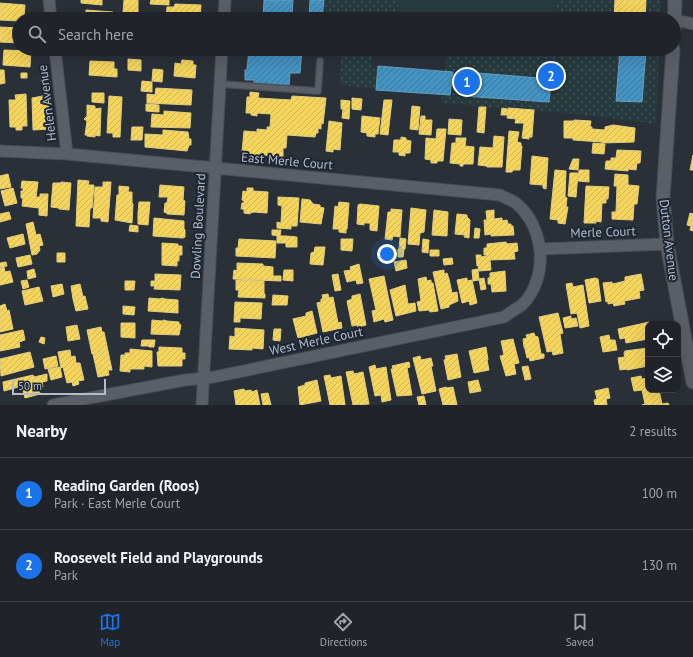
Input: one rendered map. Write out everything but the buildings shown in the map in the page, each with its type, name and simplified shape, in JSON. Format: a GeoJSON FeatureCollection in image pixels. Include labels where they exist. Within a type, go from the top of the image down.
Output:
{"type":"FeatureCollection","features":[{"type":"Feature","properties":{"kind":"street"},"geometry":{"type":"LineString","coordinates":[[49,0],[50,12]]}},
{"type":"Feature","properties":{"kind":"street"},"geometry":{"type":"LineString","coordinates":[[224,12],[225,0]]}},
{"type":"Feature","properties":{"kind":"street"},"geometry":{"type":"LineString","coordinates":[[675,0],[675,12]]}},
{"type":"Feature","properties":{"kind":"street"},"geometry":{"type":"LineString","coordinates":[[681,25],[693,24]]}},
{"type":"Feature","properties":{"kind":"street","name":"Helen Avenue"},"geometry":{"type":"LineString","coordinates":[[56,56],[67,154]]}},
{"type":"Feature","properties":{"kind":"street","name":"Dowling Boulevard"},"geometry":{"type":"LineString","coordinates":[[202,405],[222,56]]}},
{"type":"Feature","properties":{"kind":"street","name":"Dutton Avenue"},"geometry":{"type":"LineString","coordinates":[[673,56],[663,198],[667,244],[693,382]]}},
{"type":"Feature","properties":{"kind":"street","name":"East Merle Court"},"geometry":{"type":"LineString","coordinates":[[0,151],[67,154],[500,195],[516,204],[529,219],[538,236],[541,249]]}},
{"type":"Feature","properties":{"kind":"street","name":"Merle Court"},"geometry":{"type":"LineString","coordinates":[[541,249],[667,244]]}},
{"type":"Feature","properties":{"kind":"street","name":"West Merle Court"},"geometry":{"type":"LineString","coordinates":[[53,405],[203,378],[504,317],[522,304],[532,291],[539,273],[541,249]]}},
{"type":"Feature","properties":{"kind":"lane"},"geometry":{"type":"LineString","coordinates":[[220,84],[318,91],[320,61]]}},
{"type":"Feature","properties":{"kind":"green space"},"geometry":{"type":"Polygon","coordinates":[[[324,0],[661,0],[660,12],[323,12],[324,0]]]}},
{"type":"Feature","properties":{"kind":"green space"},"geometry":{"type":"Polygon","coordinates":[[[398,0],[556,0],[557,2],[556,12],[397,12],[398,0]]]}},
{"type":"Feature","properties":{"kind":"green space"},"geometry":{"type":"Polygon","coordinates":[[[341,56],[372,56],[372,64],[375,69],[378,69],[376,88],[339,85],[341,56]]]}},
{"type":"Feature","properties":{"kind":"green space"},"geometry":{"type":"Polygon","coordinates":[[[446,56],[659,56],[656,124],[588,115],[442,103],[446,56]]]}},
{"type":"Feature","properties":{"kind":"place","name":"Roosevelt Field and Playgrounds"},"geometry":{"type":"Point","coordinates":[551,76]}},
{"type":"Feature","properties":{"kind":"place","name":"Reading Garden (Roos)"},"geometry":{"type":"Point","coordinates":[467,82]}}]}
